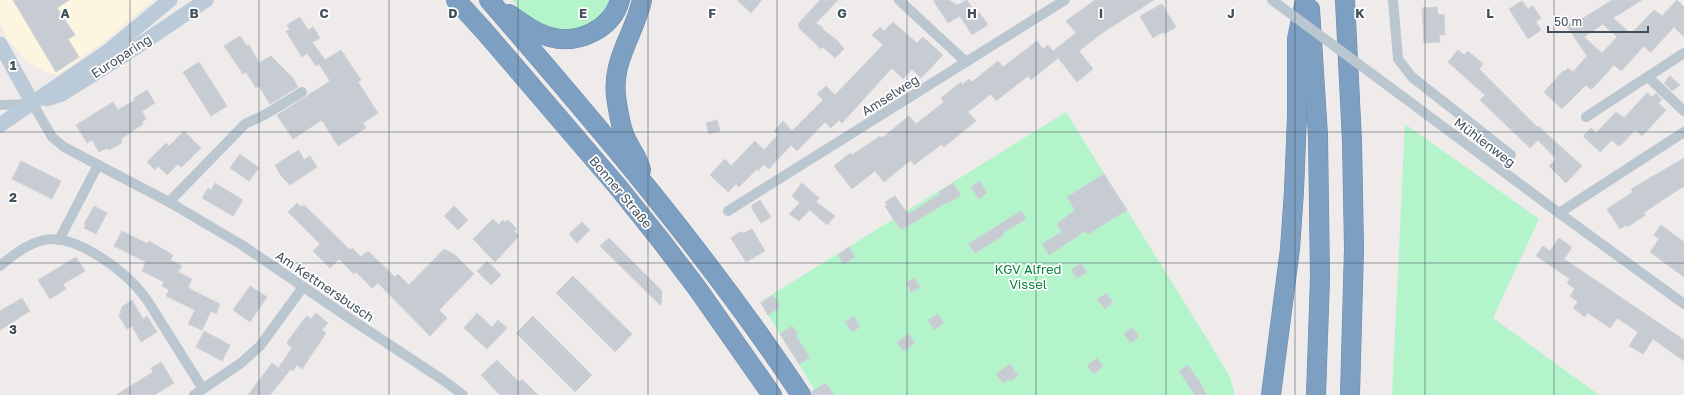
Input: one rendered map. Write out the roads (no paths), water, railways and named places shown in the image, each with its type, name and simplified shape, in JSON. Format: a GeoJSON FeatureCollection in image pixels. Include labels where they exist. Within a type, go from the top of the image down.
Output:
{"type":"FeatureCollection","features":[{"type":"Feature","properties":{"kind":"highway","name":"Bonner Straße"},"geometry":{"type":"LineString","coordinates":[[456,0],[486,32],[662,242],[702,294],[772,395]]}},
{"type":"Feature","properties":{"kind":"highway"},"geometry":{"type":"LineString","coordinates":[[490,1],[529,28],[550,37],[569,39],[589,34],[601,28],[612,17],[620,0]]}},
{"type":"Feature","properties":{"kind":"highway"},"geometry":{"type":"LineString","coordinates":[[642,0],[622,52],[617,69],[615,87],[625,138],[639,161],[644,183]]}},
{"type":"Feature","properties":{"kind":"highway"},"geometry":{"type":"LineString","coordinates":[[1270,395],[1290,249],[1296,139],[1297,39],[1305,0]]}},
{"type":"Feature","properties":{"kind":"highway"},"geometry":{"type":"LineString","coordinates":[[1310,0],[1318,136],[1320,278],[1316,395]]}},
{"type":"Feature","properties":{"kind":"highway"},"geometry":{"type":"LineString","coordinates":[[1345,0],[1352,141],[1354,248],[1350,395]]}},
{"type":"Feature","properties":{"kind":"highway","name":"Bonner Straße"},"geometry":{"type":"LineString","coordinates":[[490,1],[644,183],[730,294],[801,395]]}},
{"type":"Feature","properties":{"kind":"main road"},"geometry":{"type":"LineString","coordinates":[[0,125],[33,104],[57,85],[108,52],[170,0]]}},
{"type":"Feature","properties":{"kind":"main road","name":"Europaring"},"geometry":{"type":"LineString","coordinates":[[33,104],[62,94],[138,46],[206,0]]}},
{"type":"Feature","properties":{"kind":"main road"},"geometry":{"type":"LineString","coordinates":[[0,44],[33,104]]}},
{"type":"Feature","properties":{"kind":"street"},"geometry":{"type":"LineString","coordinates":[[899,0],[966,62]]}},
{"type":"Feature","properties":{"kind":"street","name":"Amselweg"},"geometry":{"type":"LineString","coordinates":[[728,211],[1065,0]]}},
{"type":"Feature","properties":{"kind":"street","name":"Mühlenweg"},"geometry":{"type":"LineString","coordinates":[[1272,0],[1558,214],[1684,304]]}},
{"type":"Feature","properties":{"kind":"street","name":"Mühlenweg"},"geometry":{"type":"LineString","coordinates":[[1393,0],[1398,59],[1412,77],[1511,155]]}},
{"type":"Feature","properties":{"kind":"street"},"geometry":{"type":"LineString","coordinates":[[1586,117],[1684,53]]}},
{"type":"Feature","properties":{"kind":"street"},"geometry":{"type":"LineString","coordinates":[[1648,77],[1684,111]]}},
{"type":"Feature","properties":{"kind":"street"},"geometry":{"type":"LineString","coordinates":[[169,202],[245,124],[266,114],[302,92]]}},
{"type":"Feature","properties":{"kind":"street"},"geometry":{"type":"LineString","coordinates":[[0,105],[33,104]]}},
{"type":"Feature","properties":{"kind":"street","name":"Am Kettnersbusch"},"geometry":{"type":"LineString","coordinates":[[33,104],[52,137],[64,147],[169,202],[242,245],[464,395]]}},
{"type":"Feature","properties":{"kind":"street"},"geometry":{"type":"LineString","coordinates":[[1558,214],[1684,132]]}},
{"type":"Feature","properties":{"kind":"street"},"geometry":{"type":"LineString","coordinates":[[58,240],[98,165]]}},
{"type":"Feature","properties":{"kind":"street"},"geometry":{"type":"LineString","coordinates":[[0,266],[10,257],[29,245],[45,240],[58,240],[77,245],[92,252],[124,274],[144,296],[203,389]]}},
{"type":"Feature","properties":{"kind":"street"},"geometry":{"type":"LineString","coordinates":[[194,395],[241,363],[260,346],[303,287]]}},
{"type":"Feature","properties":{"kind":"park label","name":"KGV Alfred Vissel"},"geometry":{"type":"Point","coordinates":[1028,276]}}]}
